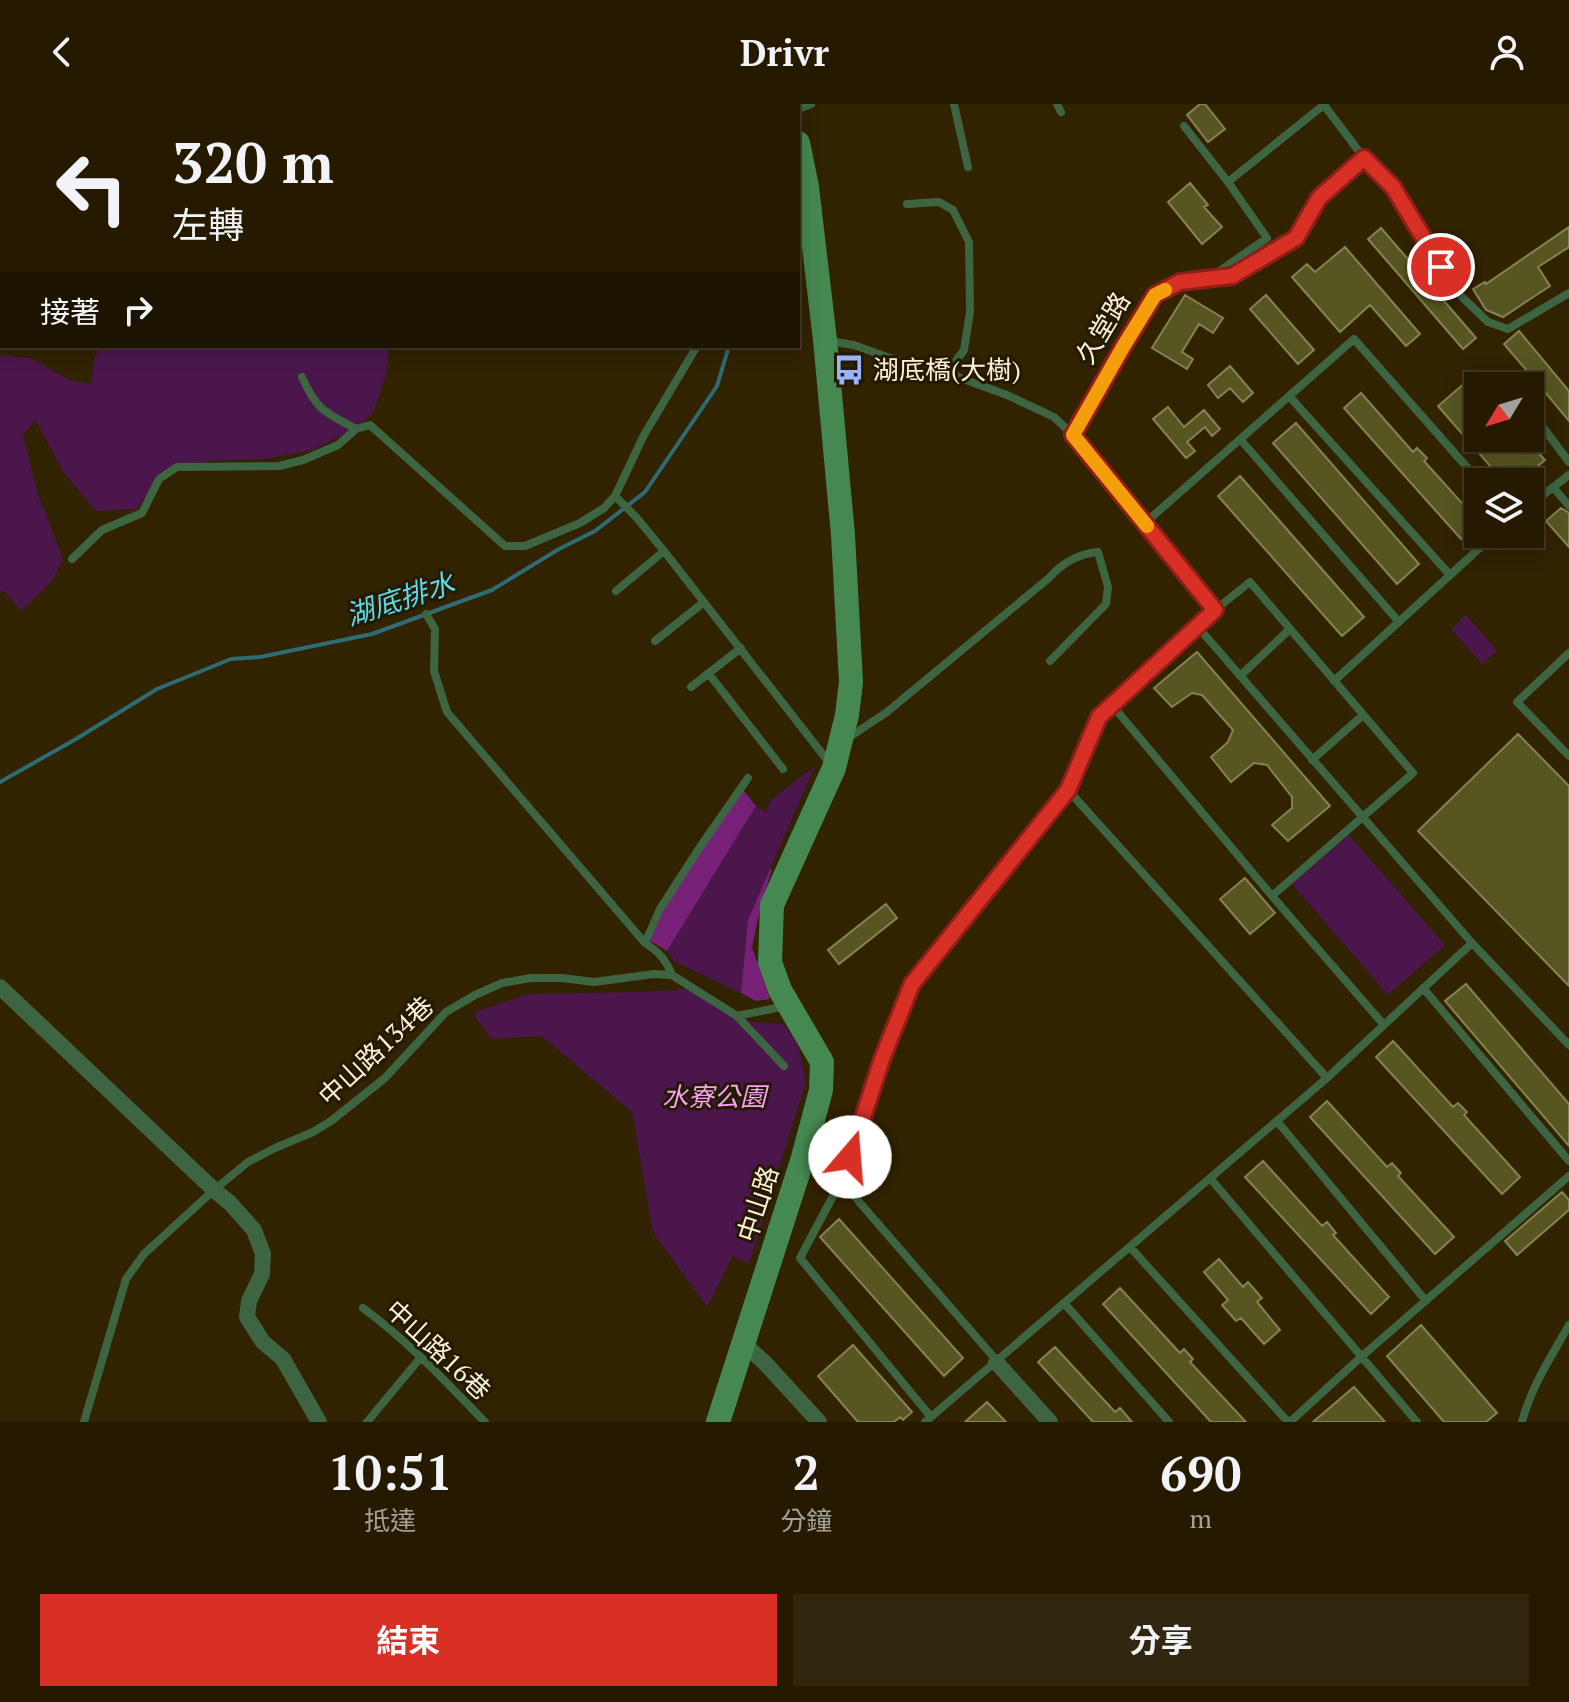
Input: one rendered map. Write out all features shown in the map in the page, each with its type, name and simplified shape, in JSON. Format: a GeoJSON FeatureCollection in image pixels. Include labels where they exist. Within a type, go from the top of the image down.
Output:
{"type":"FeatureCollection","features":[{"type":"Feature","properties":{"kind":"street"},"geometry":{"type":"LineString","coordinates":[[790,1006],[780,990],[770,962],[772,905],[834,768],[847,715],[851,682],[843,535],[825,340],[807,187],[800,153]]}},
{"type":"Feature","properties":{"kind":"street"},"geometry":{"type":"LineString","coordinates":[[0,987],[230,1203],[254,1230],[263,1254],[262,1274],[249,1301],[247,1317],[263,1342],[283,1359],[319,1422]]}},
{"type":"Feature","properties":{"kind":"street","name":"中山路"},"geometry":{"type":"LineString","coordinates":[[718,1422],[802,1161],[821,1090],[822,1062],[790,1006]]}},
{"type":"Feature","properties":{"kind":"street"},"geometry":{"type":"LineString","coordinates":[[743,1343],[819,1422]]}},
{"type":"Feature","properties":{"kind":"street"},"geometry":{"type":"LineString","coordinates":[[996,1361],[1050,1422]]}},
{"type":"Feature","properties":{"kind":"lane"},"geometry":{"type":"LineString","coordinates":[[954,104],[968,167]]}},
{"type":"Feature","properties":{"kind":"lane"},"geometry":{"type":"LineString","coordinates":[[1228,182],[1325,105],[1364,158],[1393,187],[1462,297],[1488,322],[1508,329],[1569,293]]}},
{"type":"Feature","properties":{"kind":"lane"},"geometry":{"type":"LineString","coordinates":[[1184,126],[1267,238],[1208,279]]}},
{"type":"Feature","properties":{"kind":"lane","name":"久堂路"},"geometry":{"type":"LineString","coordinates":[[1073,435],[1155,295],[1180,282],[1232,276],[1296,238],[1319,198],[1364,158]]}},
{"type":"Feature","properties":{"kind":"lane"},"geometry":{"type":"LineString","coordinates":[[907,204],[939,202],[953,210],[969,242],[970,312],[964,350],[947,373]]}},
{"type":"Feature","properties":{"kind":"lane"},"geometry":{"type":"LineString","coordinates":[[1145,523],[1354,339],[1468,468]]}},
{"type":"Feature","properties":{"kind":"lane"},"geometry":{"type":"LineString","coordinates":[[825,340],[854,345],[947,373],[1007,395],[1054,417],[1073,435],[1215,610]]}},
{"type":"Feature","properties":{"kind":"lane"},"geometry":{"type":"LineString","coordinates":[[72,559],[102,530],[142,513],[159,479],[177,467],[279,466],[338,445],[356,429],[370,425],[505,546],[525,546],[580,523],[604,508],[615,496],[644,435],[696,348]]}},
{"type":"Feature","properties":{"kind":"lane"},"geometry":{"type":"LineString","coordinates":[[302,377],[311,398],[325,412],[356,429]]}},
{"type":"Feature","properties":{"kind":"lane"},"geometry":{"type":"LineString","coordinates":[[1289,396],[1450,575]]}},
{"type":"Feature","properties":{"kind":"lane"},"geometry":{"type":"LineString","coordinates":[[1544,429],[1569,462]]}},
{"type":"Feature","properties":{"kind":"lane"},"geometry":{"type":"LineString","coordinates":[[1240,439],[1399,622]]}},
{"type":"Feature","properties":{"kind":"lane"},"geometry":{"type":"LineString","coordinates":[[1544,494],[1569,475]]}},
{"type":"Feature","properties":{"kind":"lane"},"geometry":{"type":"LineString","coordinates":[[1553,487],[1569,506]]}},
{"type":"Feature","properties":{"kind":"lane"},"geometry":{"type":"LineString","coordinates":[[615,496],[664,551],[834,768]]}},
{"type":"Feature","properties":{"kind":"lane"},"geometry":{"type":"LineString","coordinates":[[1334,681],[1480,548]]}},
{"type":"Feature","properties":{"kind":"lane"},"geometry":{"type":"LineString","coordinates":[[616,591],[664,551]]}},
{"type":"Feature","properties":{"kind":"lane"},"geometry":{"type":"LineString","coordinates":[[841,743],[887,712],[1058,567],[1084,553],[1098,552],[1108,587],[1106,604],[1050,661]]}},
{"type":"Feature","properties":{"kind":"lane"},"geometry":{"type":"LineString","coordinates":[[1272,896],[1413,773],[1250,582],[1197,626],[1099,717],[1068,790],[912,984],[882,1059],[841,1181],[800,1258],[928,1420],[1327,1078],[1472,943]]}},
{"type":"Feature","properties":{"kind":"lane"},"geometry":{"type":"LineString","coordinates":[[655,641],[704,602]]}},
{"type":"Feature","properties":{"kind":"lane"},"geometry":{"type":"LineString","coordinates":[[426,614],[435,629],[434,671],[447,712],[645,943],[666,960],[672,975],[737,1016],[784,1066]]}},
{"type":"Feature","properties":{"kind":"lane"},"geometry":{"type":"LineString","coordinates":[[1197,626],[1472,943],[1569,1045]]}},
{"type":"Feature","properties":{"kind":"lane"},"geometry":{"type":"LineString","coordinates":[[1240,676],[1290,629]]}},
{"type":"Feature","properties":{"kind":"lane"},"geometry":{"type":"LineString","coordinates":[[691,687],[741,648]]}},
{"type":"Feature","properties":{"kind":"lane"},"geometry":{"type":"LineString","coordinates":[[1569,653],[1517,702],[1569,756]]}},
{"type":"Feature","properties":{"kind":"lane"},"geometry":{"type":"LineString","coordinates":[[709,674],[783,769]]}},
{"type":"Feature","properties":{"kind":"lane"},"geometry":{"type":"LineString","coordinates":[[1112,705],[1384,1025]]}},
{"type":"Feature","properties":{"kind":"lane"},"geometry":{"type":"LineString","coordinates":[[1312,760],[1363,715]]}},
{"type":"Feature","properties":{"kind":"lane"},"geometry":{"type":"LineString","coordinates":[[645,943],[660,909],[748,778]]}},
{"type":"Feature","properties":{"kind":"lane"},"geometry":{"type":"LineString","coordinates":[[1068,790],[1327,1078]]}},
{"type":"Feature","properties":{"kind":"lane","name":"中山路134巷"},"geometry":{"type":"LineString","coordinates":[[84,1422],[126,1279],[144,1254],[248,1162],[331,1121],[385,1078],[446,1012],[502,983],[531,978],[594,982],[654,974],[672,975]]}},
{"type":"Feature","properties":{"kind":"lane"},"geometry":{"type":"LineString","coordinates":[[1423,988],[1569,1161]]}},
{"type":"Feature","properties":{"kind":"lane"},"geometry":{"type":"LineString","coordinates":[[737,1016],[790,1006]]}},
{"type":"Feature","properties":{"kind":"lane"},"geometry":{"type":"LineString","coordinates":[[1277,1121],[1426,1301]]}},
{"type":"Feature","properties":{"kind":"lane"},"geometry":{"type":"LineString","coordinates":[[1130,1247],[1289,1422],[1569,1176]]}},
{"type":"Feature","properties":{"kind":"lane"},"geometry":{"type":"LineString","coordinates":[[1210,1178],[1417,1422]]}},
{"type":"Feature","properties":{"kind":"lane"},"geometry":{"type":"LineString","coordinates":[[841,1181],[996,1361]]}},
{"type":"Feature","properties":{"kind":"lane"},"geometry":{"type":"LineString","coordinates":[[1064,1303],[1169,1422]]}},
{"type":"Feature","properties":{"kind":"lane","name":"中山路16巷"},"geometry":{"type":"LineString","coordinates":[[363,1308],[389,1327],[485,1422]]}},
{"type":"Feature","properties":{"kind":"lane"},"geometry":{"type":"LineString","coordinates":[[1522,1422],[1539,1376],[1569,1325]]}},
{"type":"Feature","properties":{"kind":"lane"},"geometry":{"type":"LineString","coordinates":[[367,1422],[421,1357]]}},
{"type":"Feature","properties":{"kind":"green space"},"geometry":{"type":"Polygon","coordinates":[[[101,348],[390,348],[386,376],[373,413],[355,429],[313,450],[264,459],[209,461],[163,471],[137,509],[96,511],[64,473],[36,421],[23,434],[37,491],[63,559],[53,580],[21,611],[0,590],[0,355],[30,358],[69,380],[91,384],[95,355],[101,348]]]}},
{"type":"Feature","properties":{"kind":"green space"},"geometry":{"type":"Polygon","coordinates":[[[1466,615],[1497,651],[1482,664],[1451,629],[1466,615]]]}},
{"type":"Feature","properties":{"kind":"green space"},"geometry":{"type":"Polygon","coordinates":[[[815,766],[748,920],[741,993],[675,962],[667,951],[756,806],[766,812],[771,800],[815,766]]]}},
{"type":"Feature","properties":{"kind":"green space"},"geometry":{"type":"Polygon","coordinates":[[[1349,835],[1445,945],[1388,995],[1292,884],[1349,835]]]}},
{"type":"Feature","properties":{"kind":"green space","name":"水寮公園"},"geometry":{"type":"Polygon","coordinates":[[[688,989],[751,1022],[783,1024],[798,1044],[806,1082],[749,1264],[733,1256],[707,1307],[653,1232],[632,1112],[542,1036],[491,1039],[473,1013],[528,994],[688,989]]]}},
{"type":"Feature","properties":{"kind":"shaded area"},"geometry":{"type":"Polygon","coordinates":[[[742,789],[756,806],[667,951],[649,940],[664,907],[742,789]]]}},
{"type":"Feature","properties":{"kind":"shaded area"},"geometry":{"type":"Polygon","coordinates":[[[770,869],[752,947],[770,999],[756,1001],[741,993],[748,920],[770,869]]]}},
{"type":"Feature","properties":{"kind":"building"},"geometry":{"type":"Polygon","coordinates":[[[1200,104],[1205,104],[1225,129],[1208,142],[1187,115],[1200,104]]]}},
{"type":"Feature","properties":{"kind":"building"},"geometry":{"type":"Polygon","coordinates":[[[1190,183],[1208,205],[1204,207],[1222,227],[1202,244],[1168,202],[1190,183]]]}},
{"type":"Feature","properties":{"kind":"building"},"geometry":{"type":"Polygon","coordinates":[[[1569,227],[1569,247],[1538,267],[1550,286],[1503,317],[1486,310],[1473,289],[1486,284],[1569,227]]]}},
{"type":"Feature","properties":{"kind":"building"},"geometry":{"type":"Polygon","coordinates":[[[1381,228],[1476,338],[1463,349],[1368,239],[1381,228]]]}},
{"type":"Feature","properties":{"kind":"building"},"geometry":{"type":"Polygon","coordinates":[[[1345,247],[1420,334],[1406,346],[1370,305],[1340,332],[1292,277],[1307,264],[1315,272],[1345,247]]]}},
{"type":"Feature","properties":{"kind":"building"},"geometry":{"type":"Polygon","coordinates":[[[1185,295],[1223,318],[1213,333],[1199,324],[1182,352],[1193,359],[1187,369],[1152,348],[1185,295]]]}},
{"type":"Feature","properties":{"kind":"building"},"geometry":{"type":"Polygon","coordinates":[[[1266,295],[1314,350],[1298,364],[1250,309],[1266,295]]]}},
{"type":"Feature","properties":{"kind":"building"},"geometry":{"type":"Polygon","coordinates":[[[1519,331],[1569,391],[1569,421],[1544,391],[1544,372],[1526,372],[1504,344],[1519,331]]]}},
{"type":"Feature","properties":{"kind":"building"},"geometry":{"type":"Polygon","coordinates":[[[1230,366],[1253,393],[1243,402],[1230,388],[1218,398],[1208,385],[1230,366]]]}},
{"type":"Feature","properties":{"kind":"building"},"geometry":{"type":"Polygon","coordinates":[[[1464,384],[1464,436],[1438,406],[1464,384]]]}},
{"type":"Feature","properties":{"kind":"building"},"geometry":{"type":"Polygon","coordinates":[[[1361,393],[1413,452],[1417,448],[1427,458],[1424,461],[1464,505],[1464,536],[1461,539],[1344,408],[1361,393]]]}},
{"type":"Feature","properties":{"kind":"building"},"geometry":{"type":"Polygon","coordinates":[[[1168,407],[1184,427],[1204,410],[1220,429],[1212,436],[1205,427],[1187,442],[1195,451],[1186,458],[1153,419],[1168,407]]]}},
{"type":"Feature","properties":{"kind":"building"},"geometry":{"type":"Polygon","coordinates":[[[1296,423],[1419,564],[1397,584],[1273,443],[1296,423]]]}},
{"type":"Feature","properties":{"kind":"building"},"geometry":{"type":"Polygon","coordinates":[[[1478,452],[1538,452],[1545,460],[1536,468],[1492,468],[1478,452]]]}},
{"type":"Feature","properties":{"kind":"building"},"geometry":{"type":"Polygon","coordinates":[[[1240,476],[1364,617],[1342,636],[1218,496],[1240,476]]]}},
{"type":"Feature","properties":{"kind":"building"},"geometry":{"type":"Polygon","coordinates":[[[1561,508],[1569,513],[1569,547],[1546,521],[1561,508]]]}},
{"type":"Feature","properties":{"kind":"building"},"geometry":{"type":"Polygon","coordinates":[[[1197,652],[1330,806],[1288,841],[1272,825],[1292,808],[1292,797],[1267,765],[1254,763],[1231,782],[1211,757],[1228,742],[1233,730],[1202,695],[1192,693],[1172,707],[1154,688],[1197,652]]]}},
{"type":"Feature","properties":{"kind":"building"},"geometry":{"type":"Polygon","coordinates":[[[1518,734],[1569,786],[1569,986],[1418,831],[1518,734]]]}},
{"type":"Feature","properties":{"kind":"building"},"geometry":{"type":"Polygon","coordinates":[[[1245,878],[1275,913],[1250,934],[1220,899],[1245,878]]]}},
{"type":"Feature","properties":{"kind":"building"},"geometry":{"type":"Polygon","coordinates":[[[886,904],[897,918],[839,964],[828,950],[886,904]]]}},
{"type":"Feature","properties":{"kind":"building"},"geometry":{"type":"Polygon","coordinates":[[[1466,984],[1569,1104],[1569,1146],[1445,1001],[1466,984]]]}},
{"type":"Feature","properties":{"kind":"building"},"geometry":{"type":"Polygon","coordinates":[[[1393,1041],[1453,1107],[1458,1103],[1467,1112],[1464,1115],[1520,1177],[1502,1194],[1376,1057],[1393,1041]]]}},
{"type":"Feature","properties":{"kind":"building"},"geometry":{"type":"Polygon","coordinates":[[[1327,1101],[1387,1167],[1392,1163],[1401,1173],[1398,1176],[1454,1237],[1435,1254],[1310,1117],[1327,1101]]]}},
{"type":"Feature","properties":{"kind":"building"},"geometry":{"type":"Polygon","coordinates":[[[1263,1161],[1322,1226],[1327,1222],[1336,1233],[1333,1235],[1389,1297],[1371,1314],[1245,1177],[1263,1161]]]}},
{"type":"Feature","properties":{"kind":"building"},"geometry":{"type":"Polygon","coordinates":[[[1562,1192],[1569,1200],[1569,1210],[1517,1255],[1505,1241],[1562,1192]]]}},
{"type":"Feature","properties":{"kind":"building"},"geometry":{"type":"Polygon","coordinates":[[[839,1219],[963,1358],[944,1376],[820,1237],[839,1219]]]}},
{"type":"Feature","properties":{"kind":"building"},"geometry":{"type":"Polygon","coordinates":[[[1219,1259],[1243,1287],[1248,1282],[1262,1298],[1257,1302],[1280,1330],[1264,1344],[1241,1318],[1236,1321],[1222,1305],[1228,1300],[1204,1272],[1219,1259]]]}},
{"type":"Feature","properties":{"kind":"building"},"geometry":{"type":"Polygon","coordinates":[[[1120,1288],[1180,1353],[1184,1349],[1193,1359],[1190,1362],[1246,1422],[1211,1422],[1103,1304],[1120,1288]]]}},
{"type":"Feature","properties":{"kind":"building"},"geometry":{"type":"Polygon","coordinates":[[[1421,1325],[1497,1413],[1486,1422],[1444,1422],[1387,1356],[1421,1325]]]}},
{"type":"Feature","properties":{"kind":"building"},"geometry":{"type":"Polygon","coordinates":[[[853,1345],[912,1412],[903,1420],[900,1417],[894,1422],[858,1422],[818,1376],[853,1345]]]}},
{"type":"Feature","properties":{"kind":"building"},"geometry":{"type":"Polygon","coordinates":[[[1055,1347],[1115,1412],[1120,1408],[1132,1422],[1093,1422],[1038,1362],[1055,1347]]]}},
{"type":"Feature","properties":{"kind":"building"},"geometry":{"type":"Polygon","coordinates":[[[1354,1387],[1385,1422],[1313,1422],[1354,1387]]]}},
{"type":"Feature","properties":{"kind":"building"},"geometry":{"type":"Polygon","coordinates":[[[987,1402],[1006,1422],[965,1422],[987,1402]]]}},
{"type":"Feature","properties":{"kind":"waterway","name":"湖底排水"},"geometry":{"type":"LineString","coordinates":[[0,782],[157,689],[231,659],[260,657],[372,634],[492,590],[595,531],[645,492],[717,386],[728,348]]}},
{"type":"Feature","properties":{"kind":"slow traffic"},"geometry":{"type":"LineString","coordinates":[[1147,526],[1073,435],[1155,295],[1165,290]]}},
{"type":"Feature","properties":{"kind":"place","name":"湖底橋(大樹)"},"geometry":{"type":"Point","coordinates":[849,370]}},
{"type":"Feature","properties":{"kind":"route"},"geometry":{"type":"LineString","coordinates":[[850,1157],[882,1059],[912,984],[1068,790],[1099,717],[1215,610],[1073,435],[1155,295],[1180,282],[1232,276],[1296,238],[1319,198],[1364,158],[1393,187],[1441,267]]}}]}
